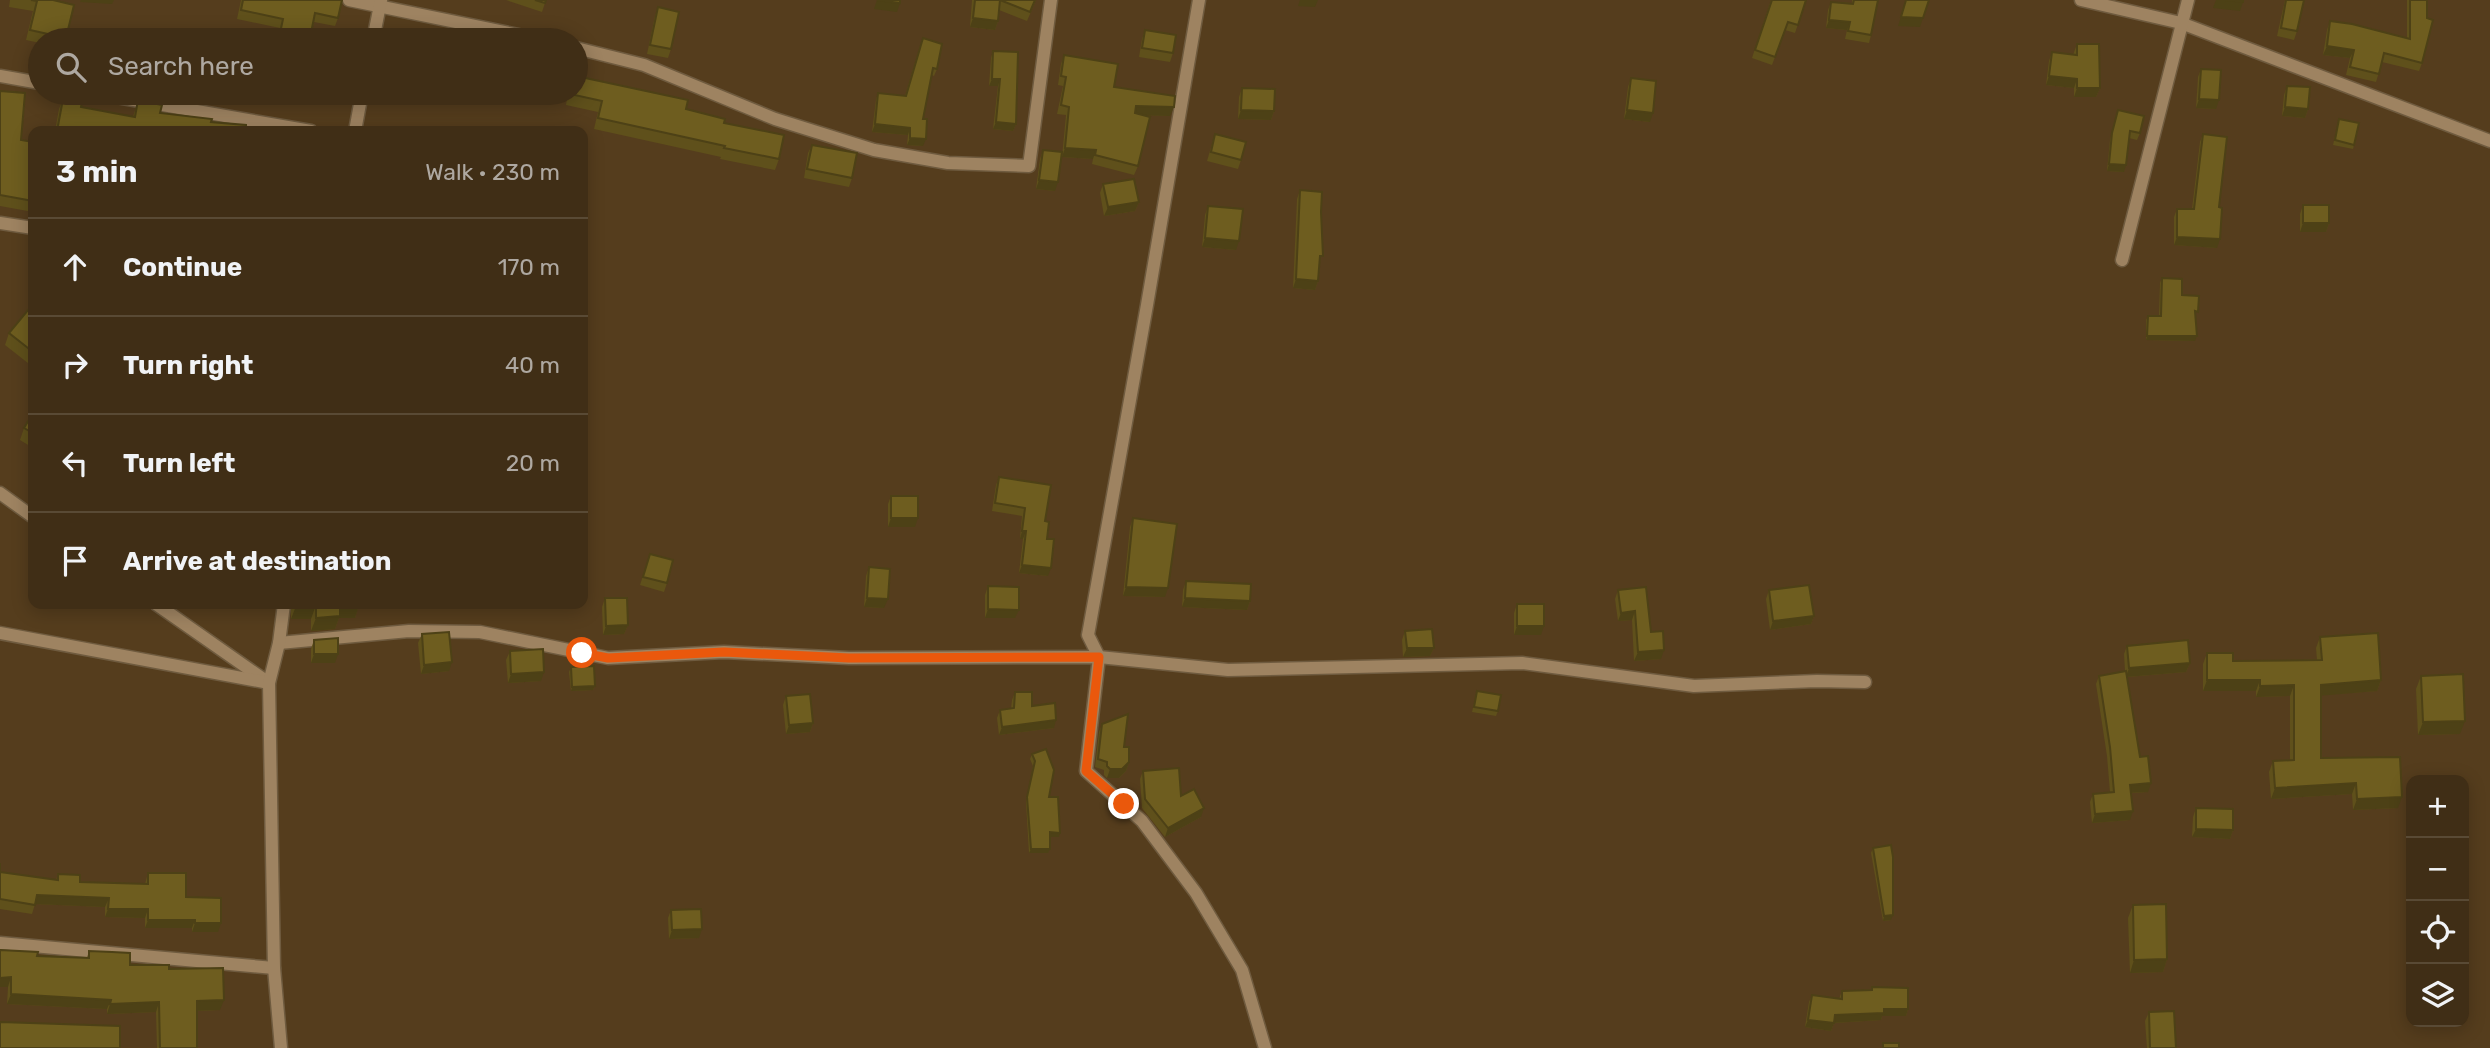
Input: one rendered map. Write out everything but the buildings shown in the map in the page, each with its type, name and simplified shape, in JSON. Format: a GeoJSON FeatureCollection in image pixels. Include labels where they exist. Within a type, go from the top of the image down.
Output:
{"type":"FeatureCollection","features":[{"type":"Feature","properties":{"kind":"street"},"geometry":{"type":"LineString","coordinates":[[349,0],[380,3],[490,28]]}},
{"type":"Feature","properties":{"kind":"street"},"geometry":{"type":"LineString","coordinates":[[588,51],[644,65],[775,119],[874,150],[948,163],[1029,166],[1051,0]]}},
{"type":"Feature","properties":{"kind":"street"},"geometry":{"type":"LineString","coordinates":[[1199,0],[1088,635],[1099,657],[1086,771],[1142,821],[1196,893],[1242,970],[1265,1048]]}},
{"type":"Feature","properties":{"kind":"street"},"geometry":{"type":"LineString","coordinates":[[2081,0],[2181,23],[2490,141]]}},
{"type":"Feature","properties":{"kind":"street"},"geometry":{"type":"LineString","coordinates":[[2122,260],[2189,0]]}},
{"type":"Feature","properties":{"kind":"street"},"geometry":{"type":"LineString","coordinates":[[375,28],[380,3]]}},
{"type":"Feature","properties":{"kind":"street"},"geometry":{"type":"LineString","coordinates":[[0,76],[28,81]]}},
{"type":"Feature","properties":{"kind":"street"},"geometry":{"type":"LineString","coordinates":[[163,105],[282,126]]}},
{"type":"Feature","properties":{"kind":"street"},"geometry":{"type":"LineString","coordinates":[[356,126],[360,105]]}},
{"type":"Feature","properties":{"kind":"street"},"geometry":{"type":"LineString","coordinates":[[0,223],[28,227]]}},
{"type":"Feature","properties":{"kind":"street"},"geometry":{"type":"LineString","coordinates":[[0,494],[28,514]]}},
{"type":"Feature","properties":{"kind":"street"},"geometry":{"type":"LineString","coordinates":[[163,609],[269,684]]}},
{"type":"Feature","properties":{"kind":"street"},"geometry":{"type":"LineString","coordinates":[[281,1048],[274,968],[269,684],[279,643],[283,609]]}},
{"type":"Feature","properties":{"kind":"street"},"geometry":{"type":"LineString","coordinates":[[279,643],[409,631],[480,632],[608,658],[724,652],[849,658],[1099,657],[1228,670],[1522,663],[1694,687],[1865,681]]}},
{"type":"Feature","properties":{"kind":"street"},"geometry":{"type":"LineString","coordinates":[[0,633],[269,684]]}},
{"type":"Feature","properties":{"kind":"street"},"geometry":{"type":"LineString","coordinates":[[0,943],[274,968]]}},
{"type":"Feature","properties":{"kind":"route"},"geometry":{"type":"LineString","coordinates":[[582,653],[608,658],[724,652],[849,658],[1099,657],[1086,771],[1124,804]]}}]}
